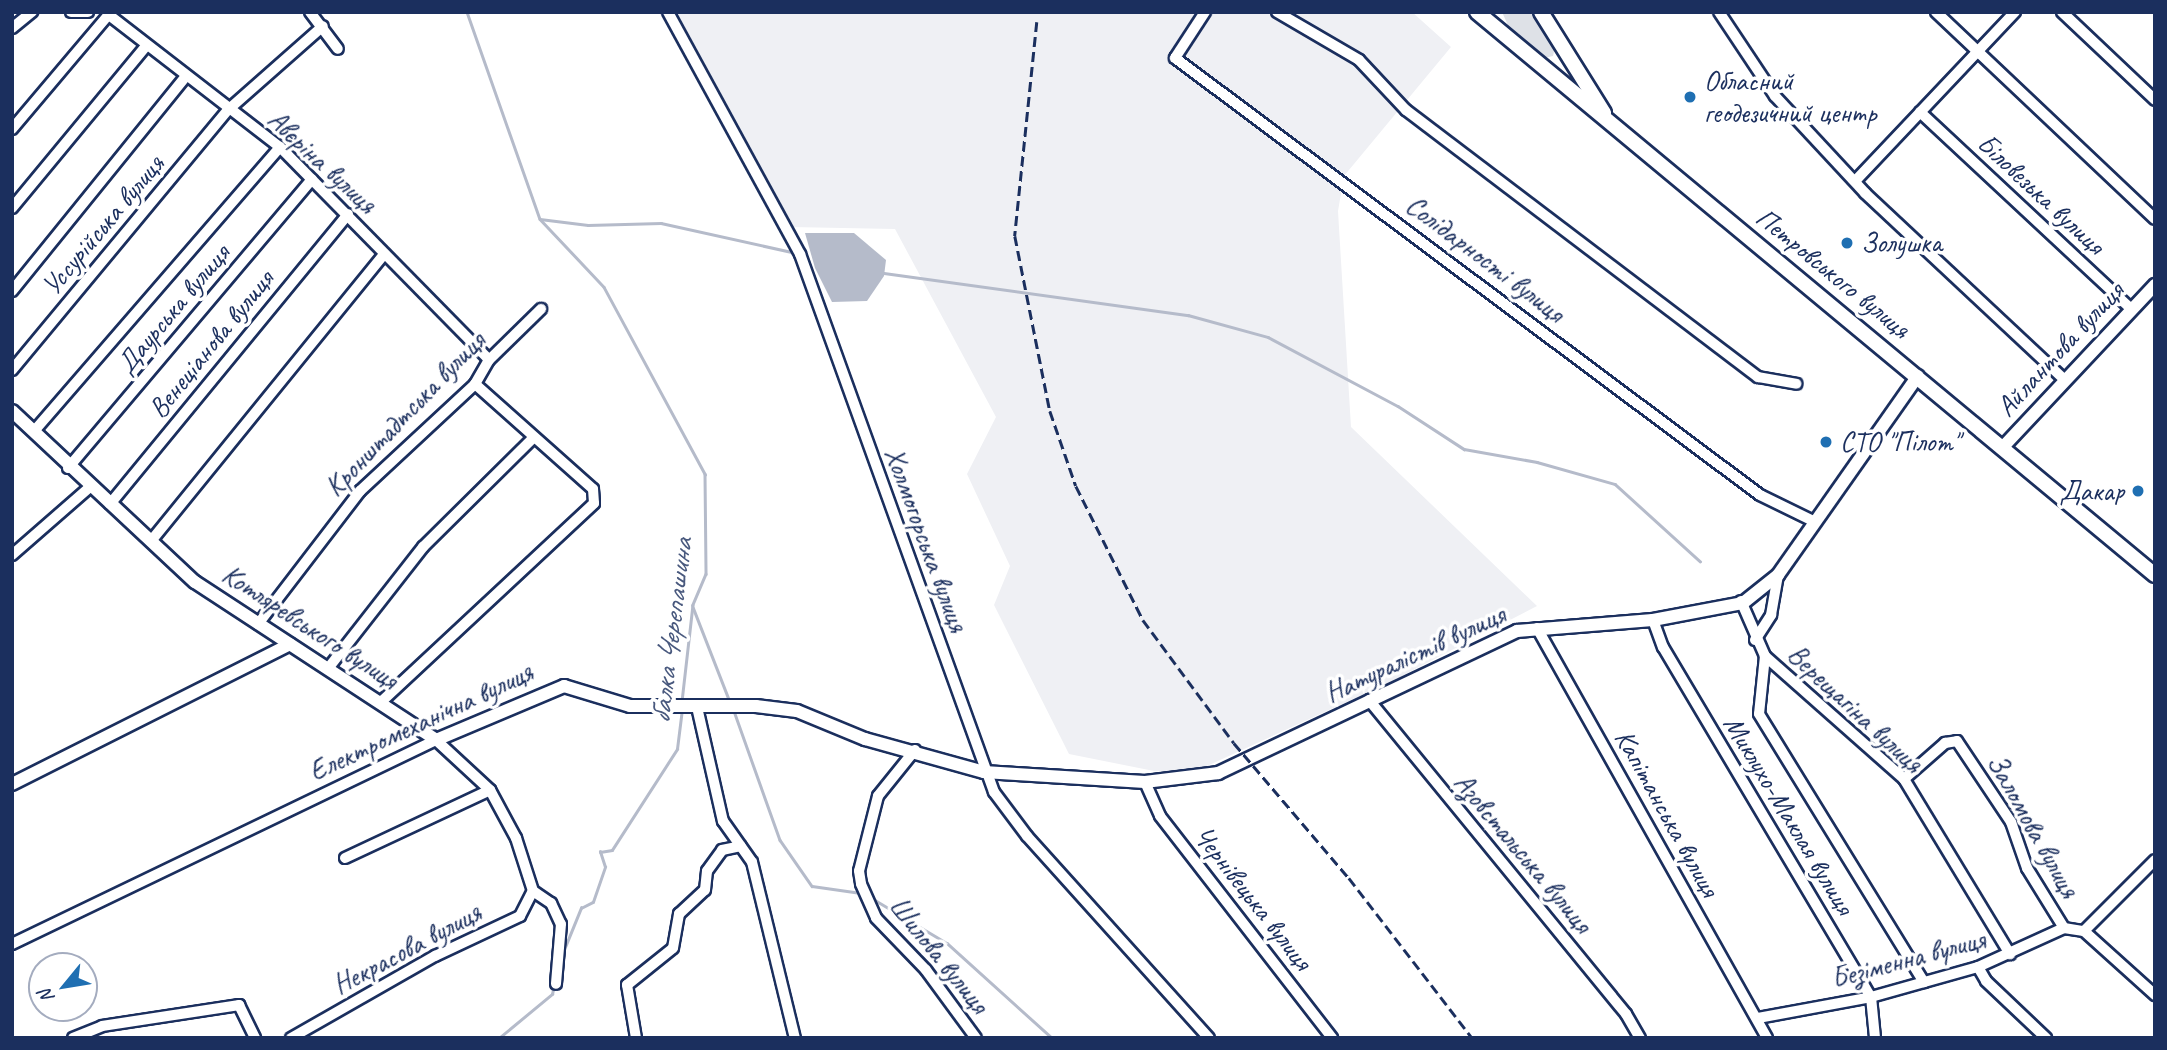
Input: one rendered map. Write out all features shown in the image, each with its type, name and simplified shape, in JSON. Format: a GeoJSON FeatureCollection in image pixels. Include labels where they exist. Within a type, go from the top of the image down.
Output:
{"type":"FeatureCollection","features":[{"type":"Feature","properties":{"kind":"main road","name":"Петровського вулиця"},"geometry":{"type":"LineString","coordinates":[[1477,12],[2155,575]]}},
{"type":"Feature","properties":{"kind":"main road"},"geometry":{"type":"LineString","coordinates":[[1541,12],[1612,126]]}},
{"type":"Feature","properties":{"kind":"street"},"geometry":{"type":"LineString","coordinates":[[12,28],[32,12]]}},
{"type":"Feature","properties":{"kind":"street"},"geometry":{"type":"LineString","coordinates":[[71,12],[88,12]]}},
{"type":"Feature","properties":{"kind":"street"},"geometry":{"type":"LineString","coordinates":[[310,12],[338,49]]}},
{"type":"Feature","properties":{"kind":"street","name":"Холмогорська вулиця"},"geometry":{"type":"LineString","coordinates":[[668,12],[800,254],[984,772],[1027,836],[1209,1038]]}},
{"type":"Feature","properties":{"kind":"street","name":"Солідарності вулиця"},"geometry":{"type":"LineString","coordinates":[[1205,12],[1175,58],[1760,495],[1815,522]]}},
{"type":"Feature","properties":{"kind":"street"},"geometry":{"type":"LineString","coordinates":[[1277,12],[1359,61],[1406,110],[1758,377],[1796,384]]}},
{"type":"Feature","properties":{"kind":"street"},"geometry":{"type":"LineString","coordinates":[[1719,12],[1775,96],[1857,179],[1866,193],[2065,380]]}},
{"type":"Feature","properties":{"kind":"street"},"geometry":{"type":"LineString","coordinates":[[1936,12],[2155,219]]}},
{"type":"Feature","properties":{"kind":"street"},"geometry":{"type":"LineString","coordinates":[[1857,179],[2015,12]]}},
{"type":"Feature","properties":{"kind":"street"},"geometry":{"type":"LineString","coordinates":[[2062,12],[2155,100]]}},
{"type":"Feature","properties":{"kind":"street"},"geometry":{"type":"LineString","coordinates":[[12,129],[110,14]]}},
{"type":"Feature","properties":{"kind":"street","name":"Авєріна вулиця"},"geometry":{"type":"LineString","coordinates":[[110,14],[146,46],[280,147],[489,360]]}},
{"type":"Feature","properties":{"kind":"street","name":"Уссурійська вулиця"},"geometry":{"type":"LineString","coordinates":[[12,370],[229,109],[323,26]]}},
{"type":"Feature","properties":{"kind":"street"},"geometry":{"type":"LineString","coordinates":[[12,208],[146,46]]}},
{"type":"Feature","properties":{"kind":"street","name":"Уссурійська вулиця"},"geometry":{"type":"LineString","coordinates":[[12,291],[186,76]]}},
{"type":"Feature","properties":{"kind":"street","name":"Біловезька вулиця"},"geometry":{"type":"LineString","coordinates":[[1920,112],[2131,309]]}},
{"type":"Feature","properties":{"kind":"street","name":"Даурська вулиця"},"geometry":{"type":"LineString","coordinates":[[35,430],[280,147]]}},
{"type":"Feature","properties":{"kind":"street","name":"Даурська вулиця"},"geometry":{"type":"LineString","coordinates":[[68,468],[312,179]]}},
{"type":"Feature","properties":{"kind":"street","name":"Венеціанова вулиця"},"geometry":{"type":"LineString","coordinates":[[110,504],[348,214]]}},
{"type":"Feature","properties":{"kind":"street"},"geometry":{"type":"LineString","coordinates":[[152,541],[384,254]]}},
{"type":"Feature","properties":{"kind":"street","name":"Айлантова вулиця"},"geometry":{"type":"LineString","coordinates":[[2002,448],[2155,285]]}},
{"type":"Feature","properties":{"kind":"street","name":"Кронштадтська вулиця"},"geometry":{"type":"LineString","coordinates":[[258,624],[360,491],[475,384],[489,360],[541,309]]}},
{"type":"Feature","properties":{"kind":"street","name":"Натуралістів вулиця"},"geometry":{"type":"LineString","coordinates":[[915,750],[984,772],[1145,782],[1218,774],[1517,631],[1653,620],[1741,601],[1763,590],[1778,575],[1918,376]]}},
{"type":"Feature","properties":{"kind":"street"},"geometry":{"type":"LineString","coordinates":[[382,701],[594,503],[593,489],[475,384]]}},
{"type":"Feature","properties":{"kind":"street","name":"Котляревського вулиця"},"geometry":{"type":"LineString","coordinates":[[12,411],[35,430],[68,468],[195,582],[382,701],[436,740],[490,790],[516,838],[533,891],[551,904],[561,924],[556,984]]}},
{"type":"Feature","properties":{"kind":"street"},"geometry":{"type":"LineString","coordinates":[[330,666],[423,547],[534,437]]}},
{"type":"Feature","properties":{"kind":"street"},"geometry":{"type":"LineString","coordinates":[[12,555],[89,487]]}},
{"type":"Feature","properties":{"kind":"street"},"geometry":{"type":"LineString","coordinates":[[1755,640],[1771,615],[1778,575]]}},
{"type":"Feature","properties":{"kind":"street","name":"Верещагіна вулиця"},"geometry":{"type":"LineString","coordinates":[[1741,601],[1755,640],[1765,656],[1904,779],[2010,954]]}},
{"type":"Feature","properties":{"kind":"street","name":"Миклухо-Маклая вулиця"},"geometry":{"type":"LineString","coordinates":[[1653,620],[1663,647],[1871,997],[1875,1038]]}},
{"type":"Feature","properties":{"kind":"street","name":"Капітанська вулиця"},"geometry":{"type":"LineString","coordinates":[[1537,628],[1767,1038]]}},
{"type":"Feature","properties":{"kind":"street"},"geometry":{"type":"LineString","coordinates":[[12,784],[290,644]]}},
{"type":"Feature","properties":{"kind":"street"},"geometry":{"type":"LineString","coordinates":[[1765,656],[1759,715],[1924,982]]}},
{"type":"Feature","properties":{"kind":"street","name":"Електромеханічна вулиця"},"geometry":{"type":"LineString","coordinates":[[12,944],[436,740],[559,686],[630,706],[797,711],[865,739],[915,750]]}},
{"type":"Feature","properties":{"kind":"street","name":"Азовстальська вулиця"},"geometry":{"type":"LineString","coordinates":[[1369,700],[1626,1014],[1640,1038]]}},
{"type":"Feature","properties":{"kind":"street"},"geometry":{"type":"LineString","coordinates":[[697,707],[723,821],[752,862],[795,1038]]}},
{"type":"Feature","properties":{"kind":"street","name":"Заломова вулиця"},"geometry":{"type":"LineString","coordinates":[[1904,779],[1945,743],[1957,741],[1964,747],[2011,822],[2027,868],[2064,928],[2084,931],[2155,995]]}},
{"type":"Feature","properties":{"kind":"street","name":"Шилова вулиця"},"geometry":{"type":"LineString","coordinates":[[915,750],[878,796],[859,871],[861,884],[876,918],[926,970],[976,1038]]}},
{"type":"Feature","properties":{"kind":"street","name":"Чернівецька вулиця"},"geometry":{"type":"LineString","coordinates":[[1145,782],[1160,816],[1332,1038]]}},
{"type":"Feature","properties":{"kind":"street"},"geometry":{"type":"LineString","coordinates":[[345,858],[490,790]]}},
{"type":"Feature","properties":{"kind":"street"},"geometry":{"type":"LineString","coordinates":[[636,1038],[627,985],[673,948],[680,914],[705,890],[707,871],[722,850],[741,846]]}},
{"type":"Feature","properties":{"kind":"street"},"geometry":{"type":"LineString","coordinates":[[2084,931],[2154,863]]}},
{"type":"Feature","properties":{"kind":"street","name":"Некрасова вулиця"},"geometry":{"type":"LineString","coordinates":[[291,1038],[435,956],[520,916],[533,891]]}},
{"type":"Feature","properties":{"kind":"street","name":"Безіменна вулиця"},"geometry":{"type":"LineString","coordinates":[[1758,1018],[1871,997],[1978,967],[2064,928]]}},
{"type":"Feature","properties":{"kind":"street"},"geometry":{"type":"LineString","coordinates":[[1978,967],[1986,981],[2046,1038]]}},
{"type":"Feature","properties":{"kind":"street"},"geometry":{"type":"LineString","coordinates":[[73,1038],[102,1026],[239,1005],[255,1038]]}},
{"type":"Feature","properties":{"kind":"shaded area"},"geometry":{"type":"Polygon","coordinates":[[[677,12],[1412,12],[1451,47],[1344,176],[1338,211],[1351,427],[1537,606],[1388,683],[1196,771],[1154,771],[1069,754],[994,605],[1010,566],[967,474],[996,417],[895,229],[790,227],[677,12]]]}},
{"type":"Feature","properties":{"kind":"shaded area"},"geometry":{"type":"Polygon","coordinates":[[[1502,12],[1534,12],[1555,47],[1553,56],[1544,58],[1511,32],[1502,12]]]}},
{"type":"Feature","properties":{"kind":"water"},"geometry":{"type":"Polygon","coordinates":[[[805,233],[854,233],[886,260],[884,276],[867,301],[832,302],[815,268],[805,233]]]}},
{"type":"Feature","properties":{"kind":"waterway","name":"балка Черепашина"},"geometry":{"type":"LineString","coordinates":[[467,12],[540,219],[604,287],[705,474],[706,574],[693,605],[682,702]]}},
{"type":"Feature","properties":{"kind":"waterway"},"geometry":{"type":"LineString","coordinates":[[540,219],[588,225],[661,223],[796,253]]}},
{"type":"Feature","properties":{"kind":"waterway"},"geometry":{"type":"LineString","coordinates":[[884,273],[1188,315],[1268,337],[1398,406],[1464,449],[1537,462],[1615,484],[1700,561]]}},
{"type":"Feature","properties":{"kind":"waterway"},"geometry":{"type":"LineString","coordinates":[[693,607],[730,702]]}},
{"type":"Feature","properties":{"kind":"waterway","name":"балка Черепашина"},"geometry":{"type":"LineString","coordinates":[[563,952],[581,908],[593,902],[605,867],[600,852],[612,850],[677,749],[682,709]]}},
{"type":"Feature","properties":{"kind":"waterway"},"geometry":{"type":"LineString","coordinates":[[734,711],[780,840],[812,886],[861,893]]}},
{"type":"Feature","properties":{"kind":"waterway"},"geometry":{"type":"LineString","coordinates":[[870,897],[947,943],[1052,1038]]}},
{"type":"Feature","properties":{"kind":"waterway","name":"балка Черепашина"},"geometry":{"type":"LineString","coordinates":[[499,1038],[552,994],[554,985]]}},
{"type":"Feature","properties":{"kind":"railway"},"geometry":{"type":"LineString","coordinates":[[1037,22],[1015,236],[1050,411],[1076,486],[1143,620],[1234,743],[1349,878],[1472,1038]]}},
{"type":"Feature","properties":{"kind":"place","name":"Обласний геодезичний центр"},"geometry":{"type":"Point","coordinates":[1690,97]}},
{"type":"Feature","properties":{"kind":"place","name":"Золушка"},"geometry":{"type":"Point","coordinates":[1847,243]}},
{"type":"Feature","properties":{"kind":"place","name":"СТО \"Пілот\""},"geometry":{"type":"Point","coordinates":[1826,442]}},
{"type":"Feature","properties":{"kind":"place","name":"Дакар"},"geometry":{"type":"Point","coordinates":[2138,491]}}]}
